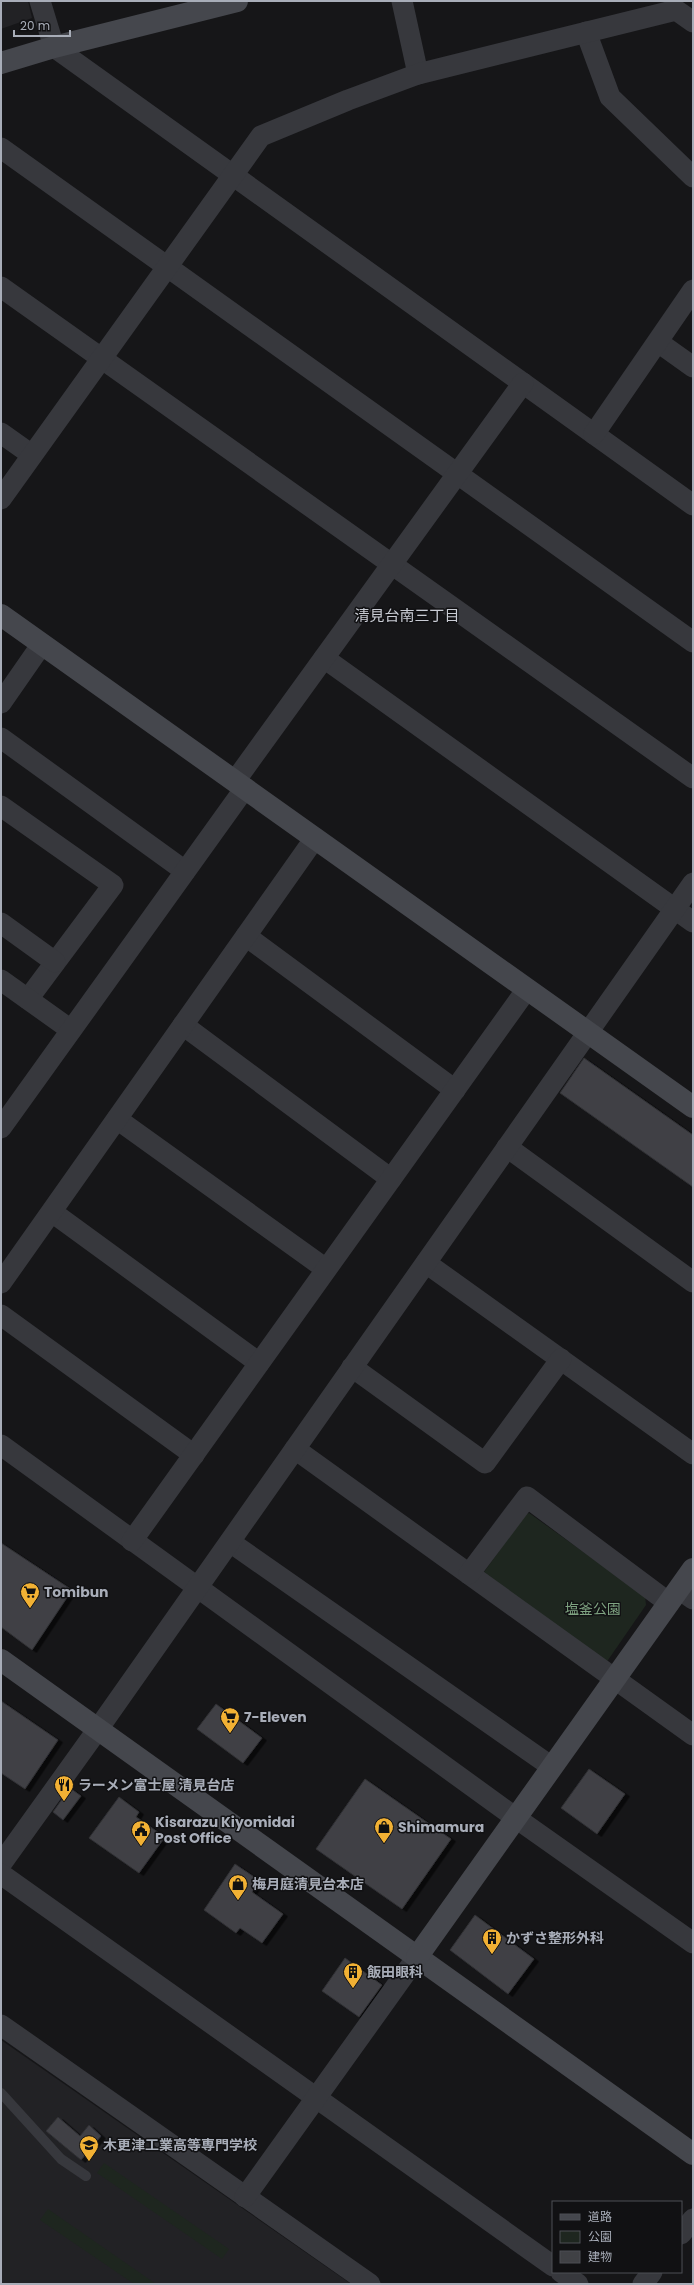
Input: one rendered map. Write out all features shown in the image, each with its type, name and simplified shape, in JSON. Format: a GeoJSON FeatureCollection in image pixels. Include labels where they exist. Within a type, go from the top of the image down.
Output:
{"type":"FeatureCollection","features":[{"type":"Feature","properties":{"kind":"street"},"geometry":{"type":"LineString","coordinates":[[40,1],[54,47],[693,505]]}},
{"type":"Feature","properties":{"kind":"street"},"geometry":{"type":"LineString","coordinates":[[1,63],[54,47],[237,1]]}},
{"type":"Feature","properties":{"kind":"street"},"geometry":{"type":"LineString","coordinates":[[402,1],[418,74]]}},
{"type":"Feature","properties":{"kind":"street"},"geometry":{"type":"LineString","coordinates":[[1,499],[261,136],[348,100],[418,74],[676,10],[693,22]]}},
{"type":"Feature","properties":{"kind":"street"},"geometry":{"type":"LineString","coordinates":[[586,32],[610,97],[693,177]]}},
{"type":"Feature","properties":{"kind":"street"},"geometry":{"type":"LineString","coordinates":[[1,148],[693,642]]}},
{"type":"Feature","properties":{"kind":"street"},"geometry":{"type":"LineString","coordinates":[[1,287],[693,778]]}},
{"type":"Feature","properties":{"kind":"street"},"geometry":{"type":"LineString","coordinates":[[594,434],[693,290]]}},
{"type":"Feature","properties":{"kind":"street"},"geometry":{"type":"LineString","coordinates":[[658,342],[693,367]]}},
{"type":"Feature","properties":{"kind":"street"},"geometry":{"type":"LineString","coordinates":[[3,1121],[71,1030],[185,871],[324,658],[523,383]]}},
{"type":"Feature","properties":{"kind":"street"},"geometry":{"type":"LineString","coordinates":[[1,433],[32,455]]}},
{"type":"Feature","properties":{"kind":"street"},"geometry":{"type":"LineString","coordinates":[[1,615],[693,1107]]}},
{"type":"Feature","properties":{"kind":"street"},"geometry":{"type":"LineString","coordinates":[[1,703],[42,644]]}},
{"type":"Feature","properties":{"kind":"street"},"geometry":{"type":"LineString","coordinates":[[324,658],[693,922]]}},
{"type":"Feature","properties":{"kind":"street"},"geometry":{"type":"LineString","coordinates":[[1,738],[185,871]]}},
{"type":"Feature","properties":{"kind":"street"},"geometry":{"type":"LineString","coordinates":[[1,806],[113,885],[28,999]]}},
{"type":"Feature","properties":{"kind":"street"},"geometry":{"type":"LineString","coordinates":[[1,1283],[315,838]]}},
{"type":"Feature","properties":{"kind":"street"},"geometry":{"type":"LineString","coordinates":[[1,1864],[198,1588],[693,883]]}},
{"type":"Feature","properties":{"kind":"street"},"geometry":{"type":"LineString","coordinates":[[1,924],[55,962]]}},
{"type":"Feature","properties":{"kind":"street"},"geometry":{"type":"LineString","coordinates":[[246,936],[455,1090]]}},
{"type":"Feature","properties":{"kind":"street"},"geometry":{"type":"LineString","coordinates":[[1,980],[71,1030]]}},
{"type":"Feature","properties":{"kind":"street"},"geometry":{"type":"LineString","coordinates":[[132,1541],[527,989]]}},
{"type":"Feature","properties":{"kind":"street"},"geometry":{"type":"LineString","coordinates":[[183,1025],[391,1179]]}},
{"type":"Feature","properties":{"kind":"street"},"geometry":{"type":"LineString","coordinates":[[117,1119],[326,1269]]}},
{"type":"Feature","properties":{"kind":"street"},"geometry":{"type":"LineString","coordinates":[[507,1147],[693,1282]]}},
{"type":"Feature","properties":{"kind":"street"},"geometry":{"type":"LineString","coordinates":[[52,1212],[259,1363]]}},
{"type":"Feature","properties":{"kind":"street"},"geometry":{"type":"LineString","coordinates":[[426,1263],[693,1454]]}},
{"type":"Feature","properties":{"kind":"street"},"geometry":{"type":"LineString","coordinates":[[1,1315],[194,1455]]}},
{"type":"Feature","properties":{"kind":"street"},"geometry":{"type":"LineString","coordinates":[[352,1367],[485,1463],[561,1359]]}},
{"type":"Feature","properties":{"kind":"street"},"geometry":{"type":"LineString","coordinates":[[1,1445],[516,1818],[693,1943]]}},
{"type":"Feature","properties":{"kind":"street"},"geometry":{"type":"LineString","coordinates":[[295,1449],[693,1735]]}},
{"type":"Feature","properties":{"kind":"street"},"geometry":{"type":"LineString","coordinates":[[469,1574],[527,1497],[680,1597]]}},
{"type":"Feature","properties":{"kind":"street"},"geometry":{"type":"LineString","coordinates":[[230,1542],[552,1767]]}},
{"type":"Feature","properties":{"kind":"street"},"geometry":{"type":"LineString","coordinates":[[246,2197],[615,1679],[680,1597],[693,1569]]}},
{"type":"Feature","properties":{"kind":"street"},"geometry":{"type":"LineString","coordinates":[[1,1660],[693,2154]]}},
{"type":"Feature","properties":{"kind":"street"},"geometry":{"type":"LineString","coordinates":[[1,1874],[552,2265]]}},
{"type":"Feature","properties":{"kind":"street"},"geometry":{"type":"LineString","coordinates":[[1,2025],[370,2284]]}},
{"type":"Feature","properties":{"kind":"street"},"geometry":{"type":"LineString","coordinates":[[682,2233],[693,2219]]}},
{"type":"Feature","properties":{"kind":"street"},"geometry":{"type":"LineString","coordinates":[[562,2273],[578,2284]]}},
{"type":"Feature","properties":{"kind":"street"},"geometry":{"type":"LineString","coordinates":[[643,2284],[651,2273]]}},
{"type":"Feature","properties":{"kind":"lane"},"geometry":{"type":"LineString","coordinates":[[1,2093],[61,2159],[86,2176]]}},
{"type":"Feature","properties":{"kind":"shaded area"},"geometry":{"type":"Polygon","coordinates":[[[1,1],[28,1],[32,18],[1,29],[1,1]]]}},
{"type":"Feature","properties":{"kind":"shaded area","name":"木更津工業高等専門学校"},"geometry":{"type":"Polygon","coordinates":[[[1,2040],[351,2284],[1,2284],[1,2040]]]}},
{"type":"Feature","properties":{"kind":"green space","name":"塩釜公園"},"geometry":{"type":"Polygon","coordinates":[[[529,1513],[645,1596],[646,1605],[606,1663],[484,1572],[525,1515],[529,1513]]]}},
{"type":"Feature","properties":{"kind":"green space"},"geometry":{"type":"Polygon","coordinates":[[[104,2163],[229,2249],[222,2259],[97,2173],[104,2163]]]}},
{"type":"Feature","properties":{"kind":"green space"},"geometry":{"type":"Polygon","coordinates":[[[48,2209],[156,2284],[134,2284],[40,2220],[48,2209]]]}},
{"type":"Feature","properties":{"kind":"building"},"geometry":{"type":"Polygon","coordinates":[[[584,1058],[693,1135],[693,1187],[560,1093],[584,1058]]]}},
{"type":"Feature","properties":{"kind":"building","name":"Tomibun"},"geometry":{"type":"Polygon","coordinates":[[[1,1543],[72,1590],[32,1650],[1,1627],[1,1543]]]}},
{"type":"Feature","properties":{"kind":"building"},"geometry":{"type":"Polygon","coordinates":[[[1,1701],[58,1740],[25,1789],[1,1773],[1,1701]]]}},
{"type":"Feature","properties":{"kind":"building","name":"7-Eleven"},"geometry":{"type":"Polygon","coordinates":[[[216,1704],[262,1738],[243,1763],[197,1729],[216,1704]]]}},
{"type":"Feature","properties":{"kind":"building"},"geometry":{"type":"Polygon","coordinates":[[[589,1769],[625,1794],[597,1834],[561,1808],[589,1769]]]}},
{"type":"Feature","properties":{"kind":"building","name":"Shimamura"},"geometry":{"type":"Polygon","coordinates":[[[365,1779],[451,1839],[402,1909],[316,1849],[365,1779]]]}},
{"type":"Feature","properties":{"kind":"building","name":"ラーメン富士屋 清見台店"},"geometry":{"type":"Polygon","coordinates":[[[70,1788],[81,1796],[63,1820],[53,1812],[70,1788]]]}},
{"type":"Feature","properties":{"kind":"building"},"geometry":{"type":"Polygon","coordinates":[[[119,1797],[139,1812],[136,1817],[165,1837],[139,1873],[89,1838],[119,1797]]]}},
{"type":"Feature","properties":{"kind":"building","name":"梅月庭清見台本店"},"geometry":{"type":"Polygon","coordinates":[[[235,1864],[260,1881],[252,1892],[283,1914],[262,1943],[240,1928],[236,1933],[204,1910],[235,1864]]]}},
{"type":"Feature","properties":{"kind":"building","name":"かずさ整形外科"},"geometry":{"type":"Polygon","coordinates":[[[475,1915],[534,1959],[508,1994],[450,1950],[475,1915]]]}},
{"type":"Feature","properties":{"kind":"building","name":"飯田眼科"},"geometry":{"type":"Polygon","coordinates":[[[345,1958],[382,1985],[359,2017],[322,1991],[345,1958]]]}},
{"type":"Feature","properties":{"kind":"building"},"geometry":{"type":"Polygon","coordinates":[[[58,2117],[80,2136],[89,2125],[101,2136],[81,2160],[46,2131],[58,2117]]]}},
{"type":"Feature","properties":{"kind":"place","name":"Tomibun"},"geometry":{"type":"Point","coordinates":[30,1609]}},
{"type":"Feature","properties":{"kind":"place","name":"7-Eleven"},"geometry":{"type":"Point","coordinates":[230,1734]}},
{"type":"Feature","properties":{"kind":"place","name":"ラーメン富士屋 清見台店"},"geometry":{"type":"Point","coordinates":[64,1802]}},
{"type":"Feature","properties":{"kind":"place","name":"Shimamura"},"geometry":{"type":"Point","coordinates":[384,1844]}},
{"type":"Feature","properties":{"kind":"place","name":"Kisarazu Kiyomidai Post Office"},"geometry":{"type":"Point","coordinates":[141,1847]}},
{"type":"Feature","properties":{"kind":"place","name":"梅月庭清見台本店"},"geometry":{"type":"Point","coordinates":[238,1901]}},
{"type":"Feature","properties":{"kind":"place","name":"かずさ整形外科"},"geometry":{"type":"Point","coordinates":[492,1955]}},
{"type":"Feature","properties":{"kind":"place","name":"飯田眼科"},"geometry":{"type":"Point","coordinates":[353,1989]}},
{"type":"Feature","properties":{"kind":"place","name":"木更津工業高等専門学校"},"geometry":{"type":"Point","coordinates":[89,2162]}},
{"type":"Feature","properties":{"kind":"district","name":"清見台南三丁目"},"geometry":{"type":"Point","coordinates":[407,615]}}]}
